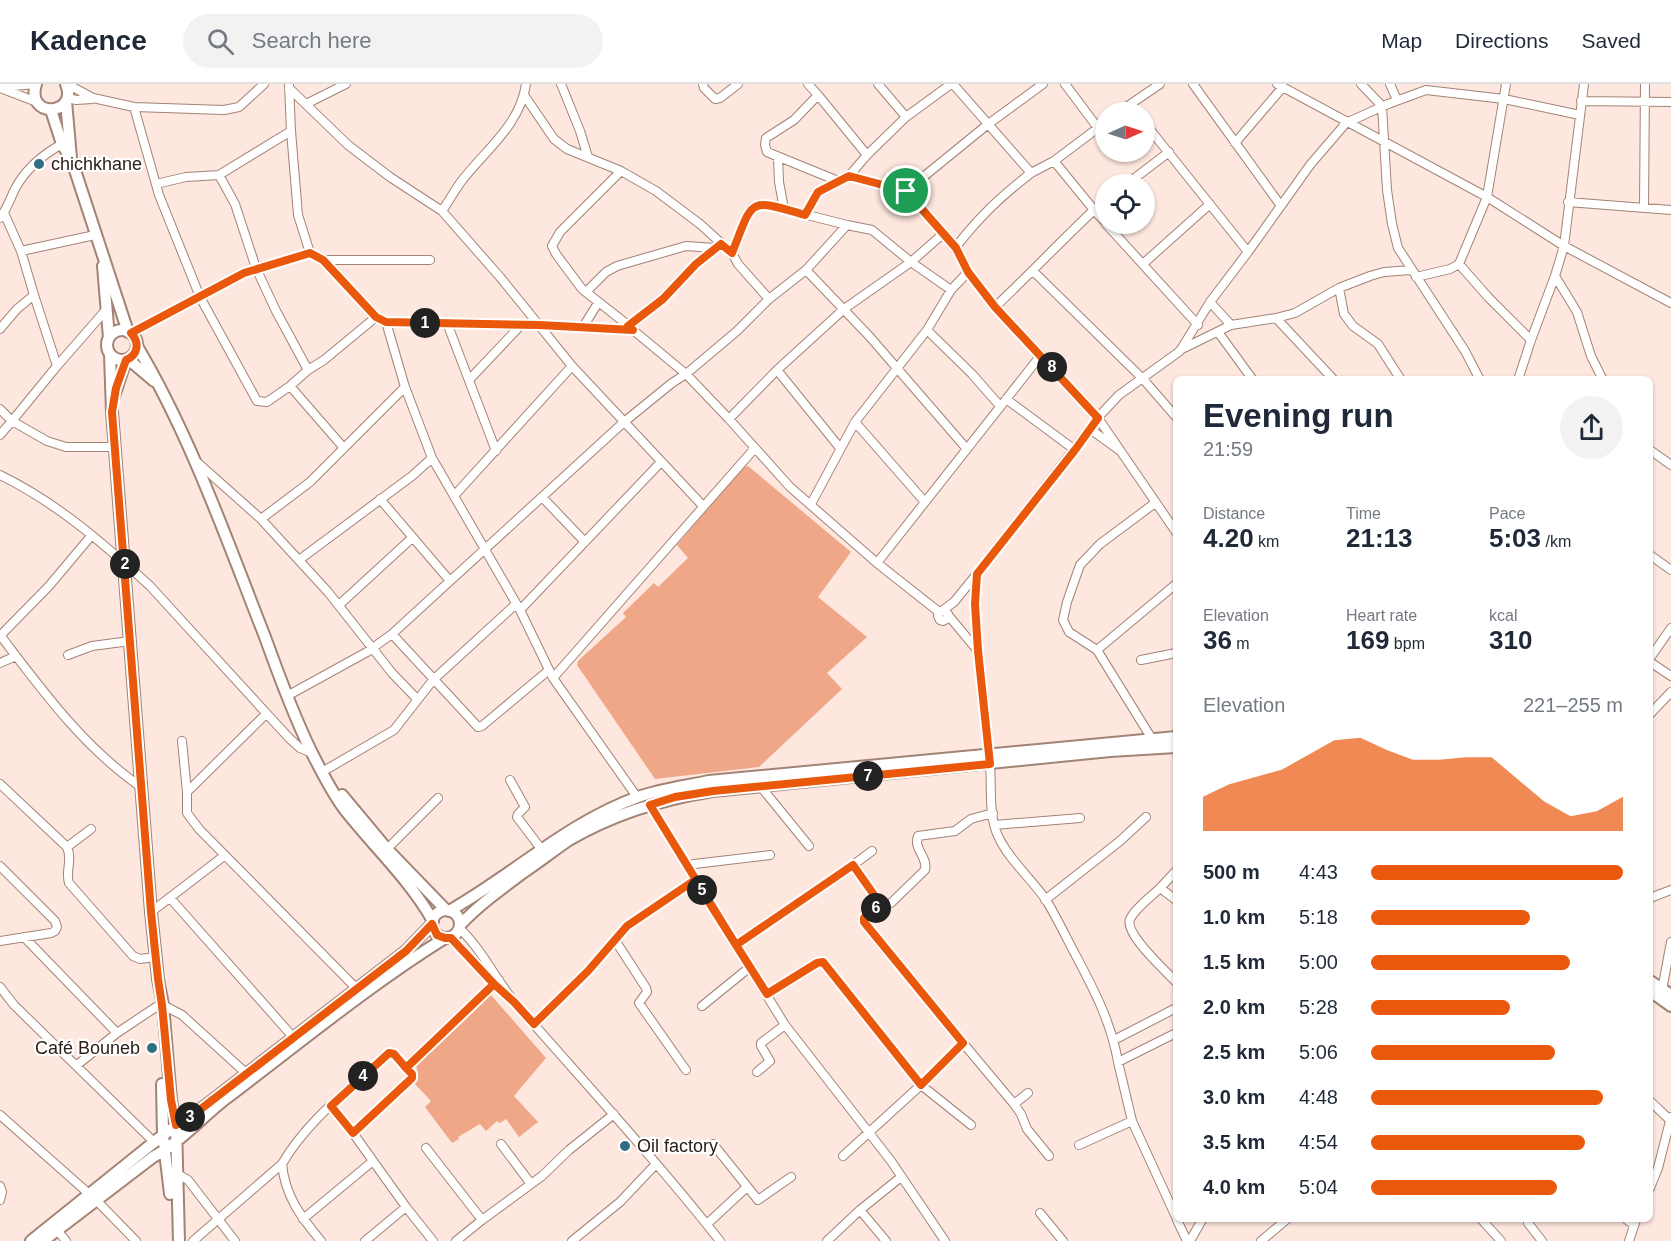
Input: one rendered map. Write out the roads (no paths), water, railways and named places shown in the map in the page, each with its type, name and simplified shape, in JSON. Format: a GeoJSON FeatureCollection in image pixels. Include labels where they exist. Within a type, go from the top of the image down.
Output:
{"type":"FeatureCollection","features":[{"type":"Feature","properties":{"kind":"main road"},"geometry":{"type":"LineString","coordinates":[[36,84],[34,93],[36,102],[43,108],[51,110],[60,107],[69,90]]}},
{"type":"Feature","properties":{"kind":"main road"},"geometry":{"type":"LineString","coordinates":[[69,90],[72,161]]}},
{"type":"Feature","properties":{"kind":"main road"},"geometry":{"type":"LineString","coordinates":[[51,110],[62,144],[72,161],[129,333],[135,338],[196,462],[287,696],[319,764],[345,810],[420,901],[433,922],[437,935],[448,938]]}},
{"type":"Feature","properties":{"kind":"main road"},"geometry":{"type":"LineString","coordinates":[[102,251],[112,412],[158,979],[164,1096],[159,1139],[165,1151],[168,1169],[173,1241]]}},
{"type":"Feature","properties":{"kind":"main road"},"geometry":{"type":"LineString","coordinates":[[109,338],[116,332],[129,333]]}},
{"type":"Feature","properties":{"kind":"main road"},"geometry":{"type":"LineString","coordinates":[[112,412],[116,388],[127,360],[134,355],[137,346]]}},
{"type":"Feature","properties":{"kind":"main road"},"geometry":{"type":"LineString","coordinates":[[110,354],[118,360],[127,360],[159,385]]}},
{"type":"Feature","properties":{"kind":"main road"},"geometry":{"type":"LineString","coordinates":[[31,1241],[165,1151],[204,1116],[415,957],[456,934],[460,927],[491,897],[569,840],[603,823],[675,797],[713,791],[1173,737]]}},
{"type":"Feature","properties":{"kind":"main road"},"geometry":{"type":"LineString","coordinates":[[43,1241],[176,1125],[247,1074],[406,951],[433,922],[439,912],[447,911],[483,892],[566,833],[637,797],[709,781],[1173,747]]}},
{"type":"Feature","properties":{"kind":"main road"},"geometry":{"type":"LineString","coordinates":[[319,764],[387,849],[447,911],[456,915],[460,927]]}},
{"type":"Feature","properties":{"kind":"main road"},"geometry":{"type":"LineString","coordinates":[[1653,983],[1667,992]]}},
{"type":"Feature","properties":{"kind":"main road"},"geometry":{"type":"LineString","coordinates":[[1653,993],[1671,1006]]}},
{"type":"Feature","properties":{"kind":"main road"},"geometry":{"type":"LineString","coordinates":[[159,1006],[176,1125],[179,1241]]}},
{"type":"Feature","properties":{"kind":"street"},"geometry":{"type":"LineString","coordinates":[[0,87],[36,84]]}},
{"type":"Feature","properties":{"kind":"street"},"geometry":{"type":"LineString","coordinates":[[69,90],[76,100],[93,98],[134,107],[231,110],[239,106],[264,84]]}},
{"type":"Feature","properties":{"kind":"street"},"geometry":{"type":"LineString","coordinates":[[306,104],[346,84]]}},
{"type":"Feature","properties":{"kind":"street"},"geometry":{"type":"LineString","coordinates":[[442,211],[460,183],[500,138],[516,114],[526,84]]}},
{"type":"Feature","properties":{"kind":"street"},"geometry":{"type":"LineString","coordinates":[[561,84],[580,130],[588,158]]}},
{"type":"Feature","properties":{"kind":"street"},"geometry":{"type":"LineString","coordinates":[[703,84],[715,99],[720,98],[738,84]]}},
{"type":"Feature","properties":{"kind":"street"},"geometry":{"type":"LineString","coordinates":[[808,84],[867,154]]}},
{"type":"Feature","properties":{"kind":"street"},"geometry":{"type":"LineString","coordinates":[[878,84],[906,117]]}},
{"type":"Feature","properties":{"kind":"street"},"geometry":{"type":"LineString","coordinates":[[805,215],[818,192],[849,176],[867,154],[906,117],[952,84],[1031,172]]}},
{"type":"Feature","properties":{"kind":"street"},"geometry":{"type":"LineString","coordinates":[[906,191],[987,125],[1043,84]]}},
{"type":"Feature","properties":{"kind":"street"},"geometry":{"type":"LineString","coordinates":[[1065,84],[1095,124]]}},
{"type":"Feature","properties":{"kind":"street"},"geometry":{"type":"LineString","coordinates":[[1133,102],[1160,84]]}},
{"type":"Feature","properties":{"kind":"street"},"geometry":{"type":"LineString","coordinates":[[1193,84],[1281,206]]}},
{"type":"Feature","properties":{"kind":"street"},"geometry":{"type":"LineString","coordinates":[[1360,84],[1382,106],[1387,190],[1398,248],[1465,351],[1478,376]]}},
{"type":"Feature","properties":{"kind":"street"},"geometry":{"type":"LineString","coordinates":[[1390,84],[1397,100]]}},
{"type":"Feature","properties":{"kind":"street"},"geometry":{"type":"LineString","coordinates":[[945,615],[1098,418],[1119,395],[1180,351],[1231,325],[1295,314],[1339,288],[1384,272],[1414,273],[1450,269],[1459,264],[1487,197],[1506,84]]}},
{"type":"Feature","properties":{"kind":"street"},"geometry":{"type":"LineString","coordinates":[[1519,376],[1556,276],[1564,246],[1584,84]]}},
{"type":"Feature","properties":{"kind":"street"},"geometry":{"type":"LineString","coordinates":[[1644,207],[1643,100],[1645,84]]}},
{"type":"Feature","properties":{"kind":"street"},"geometry":{"type":"LineString","coordinates":[[289,86],[348,145],[390,177],[442,211],[572,366],[703,506]]}},
{"type":"Feature","properties":{"kind":"street"},"geometry":{"type":"LineString","coordinates":[[289,86],[298,215],[310,253]]}},
{"type":"Feature","properties":{"kind":"street"},"geometry":{"type":"LineString","coordinates":[[1235,143],[1280,86],[1487,197],[1564,246],[1671,303]]}},
{"type":"Feature","properties":{"kind":"street"},"geometry":{"type":"LineString","coordinates":[[0,87],[36,102]]}},
{"type":"Feature","properties":{"kind":"street"},"geometry":{"type":"LineString","coordinates":[[1180,351],[1210,302],[1310,165],[1346,123],[1426,87],[1504,99],[1580,115]]}},
{"type":"Feature","properties":{"kind":"street"},"geometry":{"type":"LineString","coordinates":[[524,95],[554,139],[567,149],[621,171],[656,191],[718,246],[732,253],[738,264],[769,299]]}},
{"type":"Feature","properties":{"kind":"street"},"geometry":{"type":"LineString","coordinates":[[818,95],[794,120],[766,138],[765,145],[767,152],[838,181]]}},
{"type":"Feature","properties":{"kind":"street"},"geometry":{"type":"LineString","coordinates":[[1581,101],[1671,102]]}},
{"type":"Feature","properties":{"kind":"street"},"geometry":{"type":"LineString","coordinates":[[134,107],[156,184],[200,297],[258,401],[267,402],[290,386],[376,317]]}},
{"type":"Feature","properties":{"kind":"street"},"geometry":{"type":"LineString","coordinates":[[956,248],[991,205],[1031,172],[1054,160],[1095,130]]}},
{"type":"Feature","properties":{"kind":"street"},"geometry":{"type":"LineString","coordinates":[[156,184],[186,177],[219,175],[291,131]]}},
{"type":"Feature","properties":{"kind":"street"},"geometry":{"type":"LineString","coordinates":[[1155,135],[1248,252]]}},
{"type":"Feature","properties":{"kind":"street"},"geometry":{"type":"LineString","coordinates":[[57,366],[21,251],[2,216],[17,186],[30,167],[43,155],[62,144]]}},
{"type":"Feature","properties":{"kind":"street"},"geometry":{"type":"LineString","coordinates":[[1140,174],[1169,152]]}},
{"type":"Feature","properties":{"kind":"street"},"geometry":{"type":"LineString","coordinates":[[778,157],[779,182],[784,209]]}},
{"type":"Feature","properties":{"kind":"street"},"geometry":{"type":"LineString","coordinates":[[995,307],[1094,210],[1054,160]]}},
{"type":"Feature","properties":{"kind":"street"},"geometry":{"type":"LineString","coordinates":[[621,171],[554,240],[553,249],[586,292],[686,374],[790,487],[877,563],[945,615],[978,651]]}},
{"type":"Feature","properties":{"kind":"street"},"geometry":{"type":"LineString","coordinates":[[219,175],[235,204],[256,268],[308,370]]}},
{"type":"Feature","properties":{"kind":"street"},"geometry":{"type":"LineString","coordinates":[[849,176],[906,191],[956,248],[968,272],[995,307],[1098,418],[1125,454],[1173,528]]}},
{"type":"Feature","properties":{"kind":"street"},"geometry":{"type":"LineString","coordinates":[[1568,202],[1671,210]]}},
{"type":"Feature","properties":{"kind":"street"},"geometry":{"type":"LineString","coordinates":[[732,253],[748,213],[759,204],[768,205],[872,230],[911,262],[951,290]]}},
{"type":"Feature","properties":{"kind":"street"},"geometry":{"type":"LineString","coordinates":[[1144,263],[1210,204]]}},
{"type":"Feature","properties":{"kind":"street"},"geometry":{"type":"LineString","coordinates":[[287,696],[374,649],[392,634],[624,422],[686,374],[737,331],[769,299],[806,270],[847,225]]}},
{"type":"Feature","properties":{"kind":"street"},"geometry":{"type":"LineString","coordinates":[[729,419],[777,370],[844,309],[911,262],[944,233]]}},
{"type":"Feature","properties":{"kind":"street"},"geometry":{"type":"LineString","coordinates":[[1116,234],[1198,325]]}},
{"type":"Feature","properties":{"kind":"street"},"geometry":{"type":"LineString","coordinates":[[21,251],[95,235]]}},
{"type":"Feature","properties":{"kind":"street"},"geometry":{"type":"LineString","coordinates":[[586,292],[606,272],[617,266],[658,252],[686,246],[718,246]]}},
{"type":"Feature","properties":{"kind":"street"},"geometry":{"type":"LineString","coordinates":[[129,333],[256,268],[310,253],[323,260],[376,317],[386,322],[631,328],[696,264],[718,246]]}},
{"type":"Feature","properties":{"kind":"street"},"geometry":{"type":"LineString","coordinates":[[323,260],[430,261]]}},
{"type":"Feature","properties":{"kind":"street"},"geometry":{"type":"LineString","coordinates":[[1459,264],[1531,340]]}},
{"type":"Feature","properties":{"kind":"street"},"geometry":{"type":"LineString","coordinates":[[806,270],[844,309],[966,448]]}},
{"type":"Feature","properties":{"kind":"street"},"geometry":{"type":"LineString","coordinates":[[1033,271],[1143,379],[1173,414]]}},
{"type":"Feature","properties":{"kind":"street"},"geometry":{"type":"LineString","coordinates":[[811,504],[855,422],[927,330],[951,290],[968,272]]}},
{"type":"Feature","properties":{"kind":"street"},"geometry":{"type":"LineString","coordinates":[[1556,276],[1577,312],[1601,376]]}},
{"type":"Feature","properties":{"kind":"street"},"geometry":{"type":"LineString","coordinates":[[1339,288],[1344,314],[1353,326],[1378,344],[1398,376]]}},
{"type":"Feature","properties":{"kind":"street"},"geometry":{"type":"LineString","coordinates":[[0,329],[17,309],[34,295]]}},
{"type":"Feature","properties":{"kind":"street"},"geometry":{"type":"LineString","coordinates":[[1210,302],[1231,325]]}},
{"type":"Feature","properties":{"kind":"street"},"geometry":{"type":"LineString","coordinates":[[583,327],[598,303]]}},
{"type":"Feature","properties":{"kind":"street"},"geometry":{"type":"LineString","coordinates":[[0,435],[105,311]]}},
{"type":"Feature","properties":{"kind":"street"},"geometry":{"type":"LineString","coordinates":[[1276,318],[1330,376]]}},
{"type":"Feature","properties":{"kind":"street"},"geometry":{"type":"LineString","coordinates":[[386,322],[405,387],[432,458],[518,607],[553,678],[637,797]]}},
{"type":"Feature","properties":{"kind":"street"},"geometry":{"type":"LineString","coordinates":[[447,323],[496,451]]}},
{"type":"Feature","properties":{"kind":"street"},"geometry":{"type":"LineString","coordinates":[[469,380],[522,324]]}},
{"type":"Feature","properties":{"kind":"street"},"geometry":{"type":"LineString","coordinates":[[927,330],[972,374],[1000,406]]}},
{"type":"Feature","properties":{"kind":"street"},"geometry":{"type":"LineString","coordinates":[[1218,332],[1249,376]]}},
{"type":"Feature","properties":{"kind":"street"},"geometry":{"type":"LineString","coordinates":[[877,563],[1041,355]]}},
{"type":"Feature","properties":{"kind":"street"},"geometry":{"type":"LineString","coordinates":[[454,496],[572,366]]}},
{"type":"Feature","properties":{"kind":"street"},"geometry":{"type":"LineString","coordinates":[[777,370],[840,448]]}},
{"type":"Feature","properties":{"kind":"street"},"geometry":{"type":"LineString","coordinates":[[290,386],[343,447]]}},
{"type":"Feature","properties":{"kind":"street"},"geometry":{"type":"LineString","coordinates":[[261,519],[310,482],[405,387]]}},
{"type":"Feature","properties":{"kind":"street"},"geometry":{"type":"LineString","coordinates":[[1006,399],[1075,450]]}},
{"type":"Feature","properties":{"kind":"street"},"geometry":{"type":"LineString","coordinates":[[0,409],[12,421],[47,441],[66,447],[115,447]]}},
{"type":"Feature","properties":{"kind":"street"},"geometry":{"type":"LineString","coordinates":[[855,422],[924,501]]}},
{"type":"Feature","properties":{"kind":"street"},"geometry":{"type":"LineString","coordinates":[[1090,429],[1125,454]]}},
{"type":"Feature","properties":{"kind":"street"},"geometry":{"type":"LineString","coordinates":[[553,678],[755,448]]}},
{"type":"Feature","properties":{"kind":"street"},"geometry":{"type":"LineString","coordinates":[[1653,452],[1671,465]]}},
{"type":"Feature","properties":{"kind":"street"},"geometry":{"type":"LineString","coordinates":[[298,560],[380,500],[432,458]]}},
{"type":"Feature","properties":{"kind":"street"},"geometry":{"type":"LineString","coordinates":[[196,462],[261,519],[339,605],[392,673],[417,699]]}},
{"type":"Feature","properties":{"kind":"street"},"geometry":{"type":"LineString","coordinates":[[0,475],[36,494],[125,563],[150,586],[289,738],[319,764],[394,730],[433,680],[518,607],[585,542],[661,462]]}},
{"type":"Feature","properties":{"kind":"street"},"geometry":{"type":"LineString","coordinates":[[543,497],[585,542]]}},
{"type":"Feature","properties":{"kind":"street"},"geometry":{"type":"LineString","coordinates":[[380,500],[450,581]]}},
{"type":"Feature","properties":{"kind":"street"},"geometry":{"type":"LineString","coordinates":[[1152,739],[1097,650],[1069,632],[1063,620],[1080,565],[1100,544],[1155,503]]}},
{"type":"Feature","properties":{"kind":"street"},"geometry":{"type":"LineString","coordinates":[[91,536],[49,586],[0,636],[70,724],[107,762],[141,787]]}},
{"type":"Feature","properties":{"kind":"street"},"geometry":{"type":"LineString","coordinates":[[339,605],[412,538]]}},
{"type":"Feature","properties":{"kind":"street"},"geometry":{"type":"LineString","coordinates":[[1653,557],[1671,570]]}},
{"type":"Feature","properties":{"kind":"street"},"geometry":{"type":"LineString","coordinates":[[977,574],[975,604],[978,651],[990,759],[994,825],[1001,842],[1046,900],[1102,1006],[1114,1040],[1132,1121],[1173,1209]]}},
{"type":"Feature","properties":{"kind":"street"},"geometry":{"type":"LineString","coordinates":[[1097,650],[1173,587]]}},
{"type":"Feature","properties":{"kind":"street"},"geometry":{"type":"LineString","coordinates":[[1653,655],[1671,628]]}},
{"type":"Feature","properties":{"kind":"street"},"geometry":{"type":"LineString","coordinates":[[392,634],[478,727],[549,670]]}},
{"type":"Feature","properties":{"kind":"street"},"geometry":{"type":"LineString","coordinates":[[68,655],[92,646],[130,641]]}},
{"type":"Feature","properties":{"kind":"street"},"geometry":{"type":"LineString","coordinates":[[1141,660],[1173,654]]}},
{"type":"Feature","properties":{"kind":"street"},"geometry":{"type":"LineString","coordinates":[[0,663],[16,656]]}},
{"type":"Feature","properties":{"kind":"street"},"geometry":{"type":"LineString","coordinates":[[1653,662],[1671,676]]}},
{"type":"Feature","properties":{"kind":"street"},"geometry":{"type":"LineString","coordinates":[[1653,711],[1671,692]]}},
{"type":"Feature","properties":{"kind":"street"},"geometry":{"type":"LineString","coordinates":[[187,792],[266,714]]}},
{"type":"Feature","properties":{"kind":"street"},"geometry":{"type":"LineString","coordinates":[[182,741],[187,792],[186,807],[189,817],[224,856],[357,989]]}},
{"type":"Feature","properties":{"kind":"street"},"geometry":{"type":"LineString","coordinates":[[510,780],[525,806],[517,817],[542,850]]}},
{"type":"Feature","properties":{"kind":"street"},"geometry":{"type":"LineString","coordinates":[[0,784],[67,847],[70,854],[67,877],[69,883],[133,956],[140,959],[155,957]]}},
{"type":"Feature","properties":{"kind":"street"},"geometry":{"type":"LineString","coordinates":[[761,787],[809,846]]}},
{"type":"Feature","properties":{"kind":"street"},"geometry":{"type":"LineString","coordinates":[[387,849],[438,798]]}},
{"type":"Feature","properties":{"kind":"street"},"geometry":{"type":"LineString","coordinates":[[650,805],[785,1025],[868,1132],[945,1241]]}},
{"type":"Feature","properties":{"kind":"street"},"geometry":{"type":"LineString","coordinates":[[891,903],[925,870],[926,861],[917,848],[918,836],[955,831],[972,819],[993,813]]}},
{"type":"Feature","properties":{"kind":"street"},"geometry":{"type":"LineString","coordinates":[[1046,900],[1120,841],[1146,817]]}},
{"type":"Feature","properties":{"kind":"street"},"geometry":{"type":"LineString","coordinates":[[994,825],[1080,818]]}},
{"type":"Feature","properties":{"kind":"street"},"geometry":{"type":"LineString","coordinates":[[67,847],[91,829]]}},
{"type":"Feature","properties":{"kind":"street"},"geometry":{"type":"LineString","coordinates":[[736,945],[872,851]]}},
{"type":"Feature","properties":{"kind":"street"},"geometry":{"type":"LineString","coordinates":[[686,865],[770,855]]}},
{"type":"Feature","properties":{"kind":"street"},"geometry":{"type":"LineString","coordinates":[[151,912],[171,899],[224,856]]}},
{"type":"Feature","properties":{"kind":"street"},"geometry":{"type":"LineString","coordinates":[[853,865],[879,902],[864,918],[864,922],[1014,1104],[1027,1129],[1049,1156]]}},
{"type":"Feature","properties":{"kind":"street"},"geometry":{"type":"LineString","coordinates":[[0,866],[56,924],[57,928],[54,932],[0,941]]}},
{"type":"Feature","properties":{"kind":"street"},"geometry":{"type":"LineString","coordinates":[[1173,875],[1136,912],[1130,919],[1129,926],[1134,936],[1173,979]]}},
{"type":"Feature","properties":{"kind":"street"},"geometry":{"type":"LineString","coordinates":[[534,1024],[588,971],[627,926],[695,880]]}},
{"type":"Feature","properties":{"kind":"street"},"geometry":{"type":"LineString","coordinates":[[1160,888],[1173,898]]}},
{"type":"Feature","properties":{"kind":"street"},"geometry":{"type":"LineString","coordinates":[[1653,897],[1671,890]]}},
{"type":"Feature","properties":{"kind":"street"},"geometry":{"type":"LineString","coordinates":[[171,899],[293,1037]]}},
{"type":"Feature","properties":{"kind":"street"},"geometry":{"type":"LineString","coordinates":[[460,927],[473,943],[496,982]]}},
{"type":"Feature","properties":{"kind":"street"},"geometry":{"type":"LineString","coordinates":[[24,937],[117,1033]]}},
{"type":"Feature","properties":{"kind":"street"},"geometry":{"type":"LineString","coordinates":[[448,938],[496,982],[534,1024],[614,1114],[720,1241]]}},
{"type":"Feature","properties":{"kind":"street"},"geometry":{"type":"LineString","coordinates":[[615,940],[646,988],[639,1004],[686,1070]]}},
{"type":"Feature","properties":{"kind":"street"},"geometry":{"type":"LineString","coordinates":[[1667,992],[1671,942]]}},
{"type":"Feature","properties":{"kind":"street"},"geometry":{"type":"LineString","coordinates":[[767,994],[817,963],[823,962],[921,1085],[971,1125]]}},
{"type":"Feature","properties":{"kind":"street"},"geometry":{"type":"LineString","coordinates":[[702,1006],[750,968]]}},
{"type":"Feature","properties":{"kind":"street"},"geometry":{"type":"LineString","coordinates":[[406,1068],[496,982]]}},
{"type":"Feature","properties":{"kind":"street"},"geometry":{"type":"LineString","coordinates":[[0,987],[14,1005],[159,1139]]}},
{"type":"Feature","properties":{"kind":"street"},"geometry":{"type":"LineString","coordinates":[[77,1065],[117,1033],[159,1006],[168,1006],[182,1015],[247,1074]]}},
{"type":"Feature","properties":{"kind":"street"},"geometry":{"type":"LineString","coordinates":[[1114,1040],[1173,1010]]}},
{"type":"Feature","properties":{"kind":"street"},"geometry":{"type":"LineString","coordinates":[[757,1072],[770,1060],[760,1045],[785,1025]]}},
{"type":"Feature","properties":{"kind":"street"},"geometry":{"type":"LineString","coordinates":[[1118,1062],[1173,1035]]}},
{"type":"Feature","properties":{"kind":"street"},"geometry":{"type":"LineString","coordinates":[[843,1156],[963,1043]]}},
{"type":"Feature","properties":{"kind":"street"},"geometry":{"type":"LineString","coordinates":[[193,1241],[282,1164],[301,1135],[331,1106],[389,1053],[394,1054],[412,1074],[412,1078],[353,1133]]}},
{"type":"Feature","properties":{"kind":"street"},"geometry":{"type":"LineString","coordinates":[[1014,1104],[1028,1093]]}},
{"type":"Feature","properties":{"kind":"street"},"geometry":{"type":"LineString","coordinates":[[1653,1104],[1670,1122],[1653,1180]]}},
{"type":"Feature","properties":{"kind":"street"},"geometry":{"type":"LineString","coordinates":[[331,1106],[433,1241]]}},
{"type":"Feature","properties":{"kind":"street"},"geometry":{"type":"LineString","coordinates":[[456,1241],[531,1184],[614,1114]]}},
{"type":"Feature","properties":{"kind":"street"},"geometry":{"type":"LineString","coordinates":[[0,1115],[93,1198],[136,1241]]}},
{"type":"Feature","properties":{"kind":"street"},"geometry":{"type":"LineString","coordinates":[[1079,1145],[1132,1121]]}},
{"type":"Feature","properties":{"kind":"street"},"geometry":{"type":"LineString","coordinates":[[501,1144],[531,1184]]}},
{"type":"Feature","properties":{"kind":"street"},"geometry":{"type":"LineString","coordinates":[[713,1144],[755,1198],[761,1199],[791,1177]]}},
{"type":"Feature","properties":{"kind":"street"},"geometry":{"type":"LineString","coordinates":[[426,1148],[482,1220]]}},
{"type":"Feature","properties":{"kind":"street"},"geometry":{"type":"LineString","coordinates":[[303,1219],[373,1161]]}},
{"type":"Feature","properties":{"kind":"street"},"geometry":{"type":"LineString","coordinates":[[282,1164],[287,1192],[303,1219],[321,1241]]}},
{"type":"Feature","properties":{"kind":"street"},"geometry":{"type":"LineString","coordinates":[[572,1241],[582,1238],[656,1164]]}},
{"type":"Feature","properties":{"kind":"street"},"geometry":{"type":"LineString","coordinates":[[176,1173],[188,1180],[235,1241]]}},
{"type":"Feature","properties":{"kind":"street"},"geometry":{"type":"LineString","coordinates":[[827,1241],[900,1177]]}},
{"type":"Feature","properties":{"kind":"street"},"geometry":{"type":"LineString","coordinates":[[0,1186],[3,1192],[0,1200]]}},
{"type":"Feature","properties":{"kind":"street"},"geometry":{"type":"LineString","coordinates":[[707,1224],[747,1187]]}},
{"type":"Feature","properties":{"kind":"street"},"geometry":{"type":"LineString","coordinates":[[365,1241],[406,1207]]}},
{"type":"Feature","properties":{"kind":"street"},"geometry":{"type":"LineString","coordinates":[[860,1210],[886,1241]]}},
{"type":"Feature","properties":{"kind":"street"},"geometry":{"type":"LineString","coordinates":[[1040,1213],[1063,1241]]}},
{"type":"Feature","properties":{"kind":"street"},"geometry":{"type":"LineString","coordinates":[[1179,1222],[1189,1241]]}},
{"type":"Feature","properties":{"kind":"street"},"geometry":{"type":"LineString","coordinates":[[1189,1241],[1201,1222]]}},
{"type":"Feature","properties":{"kind":"street"},"geometry":{"type":"LineString","coordinates":[[1261,1241],[1284,1222]]}},
{"type":"Feature","properties":{"kind":"street"},"geometry":{"type":"LineString","coordinates":[[1484,1222],[1501,1241]]}},
{"type":"Feature","properties":{"kind":"street"},"geometry":{"type":"LineString","coordinates":[[1629,1241],[1635,1222]]}},
{"type":"Feature","properties":{"kind":"street"},"geometry":{"type":"LineString","coordinates":[[1528,1223],[1542,1241]]}},
{"type":"Feature","properties":{"kind":"street"},"geometry":{"type":"LineString","coordinates":[[57,1230],[66,1241]]}},
{"type":"Feature","properties":{"kind":"place","name":"chichkhane"},"geometry":{"type":"Point","coordinates":[39,164]}},
{"type":"Feature","properties":{"kind":"place","name":"Café Bouneb"},"geometry":{"type":"Point","coordinates":[152,1048]}},
{"type":"Feature","properties":{"kind":"place","name":"Oil factory"},"geometry":{"type":"Point","coordinates":[625,1146]}}]}
